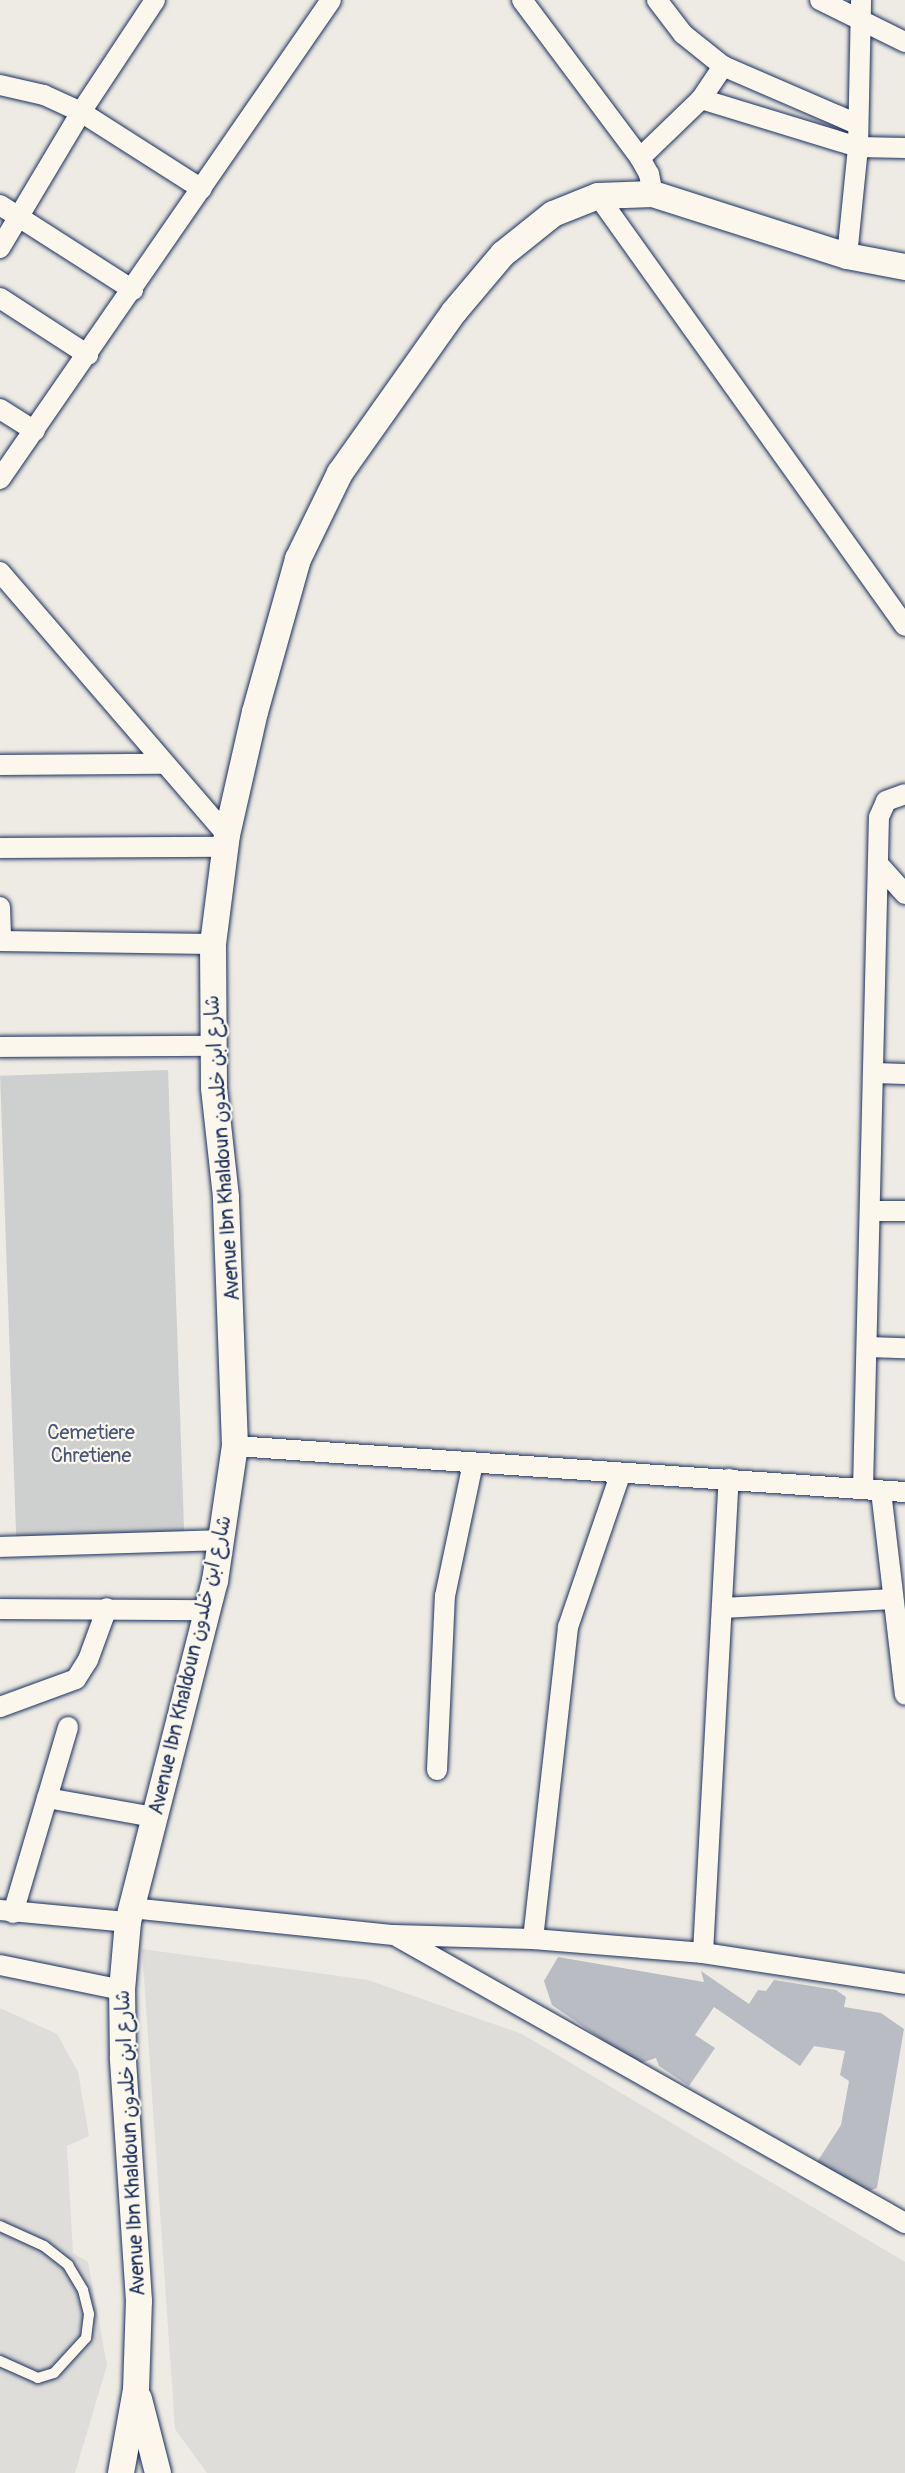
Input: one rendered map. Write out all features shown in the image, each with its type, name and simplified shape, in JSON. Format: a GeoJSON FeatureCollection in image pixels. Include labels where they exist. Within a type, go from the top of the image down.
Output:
{"type":"FeatureCollection","features":[{"type":"Feature","properties":{"kind":"street"},"geometry":{"type":"LineString","coordinates":[[0,248],[81,112],[155,0]]}},
{"type":"Feature","properties":{"kind":"street"},"geometry":{"type":"LineString","coordinates":[[0,479],[133,291],[331,0]]}},
{"type":"Feature","properties":{"kind":"street"},"geometry":{"type":"LineString","coordinates":[[522,0],[640,158],[649,174],[653,194]]}},
{"type":"Feature","properties":{"kind":"street"},"geometry":{"type":"LineString","coordinates":[[657,0],[683,34],[723,66],[858,124]]}},
{"type":"Feature","properties":{"kind":"street"},"geometry":{"type":"LineString","coordinates":[[820,0],[859,23],[905,42]]}},
{"type":"Feature","properties":{"kind":"street"},"geometry":{"type":"LineString","coordinates":[[847,256],[858,147],[861,0]]}},
{"type":"Feature","properties":{"kind":"street"},"geometry":{"type":"LineString","coordinates":[[640,158],[701,99],[723,66]]}},
{"type":"Feature","properties":{"kind":"street"},"geometry":{"type":"LineString","coordinates":[[2,88],[44,94],[81,112],[202,189]]}},
{"type":"Feature","properties":{"kind":"street"},"geometry":{"type":"LineString","coordinates":[[701,99],[858,147],[905,148]]}},
{"type":"Feature","properties":{"kind":"street","name":"Avenue Ibn Khaldoun شارع ابن خلدون"},"geometry":{"type":"LineString","coordinates":[[136,2390],[139,2301],[122,1990],[129,1915],[223,1539],[235,1446],[226,1197],[212,1046],[213,944],[226,841],[288,590],[309,530],[360,444],[480,279],[530,230],[553,214],[598,196],[653,194],[847,256],[905,267]]}},
{"type":"Feature","properties":{"kind":"street"},"geometry":{"type":"LineString","coordinates":[[598,196],[905,626]]}},
{"type":"Feature","properties":{"kind":"street"},"geometry":{"type":"LineString","coordinates":[[0,205],[133,291]]}},
{"type":"Feature","properties":{"kind":"street"},"geometry":{"type":"LineString","coordinates":[[0,298],[88,355]]}},
{"type":"Feature","properties":{"kind":"street"},"geometry":{"type":"LineString","coordinates":[[0,409],[35,431]]}},
{"type":"Feature","properties":{"kind":"street"},"geometry":{"type":"LineString","coordinates":[[0,572],[226,841]]}},
{"type":"Feature","properties":{"kind":"street"},"geometry":{"type":"LineString","coordinates":[[0,765],[162,764]]}},
{"type":"Feature","properties":{"kind":"street"},"geometry":{"type":"LineString","coordinates":[[905,794],[886,801],[881,809],[868,1347],[872,1490],[892,1599],[905,1695]]}},
{"type":"Feature","properties":{"kind":"street"},"geometry":{"type":"LineString","coordinates":[[0,848],[226,841]]}},
{"type":"Feature","properties":{"kind":"street"},"geometry":{"type":"LineString","coordinates":[[879,865],[905,894]]}},
{"type":"Feature","properties":{"kind":"street"},"geometry":{"type":"LineString","coordinates":[[0,907],[1,941],[213,944]]}},
{"type":"Feature","properties":{"kind":"street"},"geometry":{"type":"LineString","coordinates":[[0,1047],[212,1046]]}},
{"type":"Feature","properties":{"kind":"street"},"geometry":{"type":"LineString","coordinates":[[874,1073],[905,1074]]}},
{"type":"Feature","properties":{"kind":"street"},"geometry":{"type":"LineString","coordinates":[[870,1211],[905,1211]]}},
{"type":"Feature","properties":{"kind":"street"},"geometry":{"type":"LineString","coordinates":[[868,1347],[905,1348]]}},
{"type":"Feature","properties":{"kind":"street"},"geometry":{"type":"LineString","coordinates":[[235,1446],[620,1475],[729,1479],[905,1492]]}},
{"type":"Feature","properties":{"kind":"street"},"geometry":{"type":"LineString","coordinates":[[437,1770],[445,1596],[473,1463]]}},
{"type":"Feature","properties":{"kind":"street"},"geometry":{"type":"LineString","coordinates":[[533,1939],[568,1627],[620,1475]]}},
{"type":"Feature","properties":{"kind":"street"},"geometry":{"type":"LineString","coordinates":[[703,1953],[729,1479]]}},
{"type":"Feature","properties":{"kind":"street"},"geometry":{"type":"LineString","coordinates":[[0,1547],[223,1539]]}},
{"type":"Feature","properties":{"kind":"street"},"geometry":{"type":"LineString","coordinates":[[723,1608],[892,1599]]}},
{"type":"Feature","properties":{"kind":"street"},"geometry":{"type":"LineString","coordinates":[[0,1707],[76,1679],[88,1660],[107,1608]]}},
{"type":"Feature","properties":{"kind":"street"},"geometry":{"type":"LineString","coordinates":[[0,1609],[206,1610]]}},
{"type":"Feature","properties":{"kind":"street"},"geometry":{"type":"LineString","coordinates":[[68,1727],[47,1798],[7,1912],[129,1915],[394,1935],[533,1939],[703,1953],[905,1984]]}},
{"type":"Feature","properties":{"kind":"street"},"geometry":{"type":"LineString","coordinates":[[47,1798],[154,1817]]}},
{"type":"Feature","properties":{"kind":"street"},"geometry":{"type":"LineString","coordinates":[[394,1935],[905,2223]]}},
{"type":"Feature","properties":{"kind":"street"},"geometry":{"type":"LineString","coordinates":[[0,1965],[122,1990]]}},
{"type":"Feature","properties":{"kind":"street"},"geometry":{"type":"LineString","coordinates":[[121,2473],[136,2390]]}},
{"type":"Feature","properties":{"kind":"street"},"geometry":{"type":"LineString","coordinates":[[136,2390],[158,2473]]}},
{"type":"Feature","properties":{"kind":"lane"},"geometry":{"type":"LineString","coordinates":[[0,2226],[44,2246],[68,2265],[83,2290],[89,2314],[86,2338],[54,2373],[38,2378],[0,2361]]}},
{"type":"Feature","properties":{"kind":"shaded area"},"geometry":{"type":"Polygon","coordinates":[[[142,1949],[368,1980],[522,2034],[905,2262],[905,2473],[207,2473],[175,2429],[142,1949]]]}},
{"type":"Feature","properties":{"kind":"shaded area"},"geometry":{"type":"Polygon","coordinates":[[[0,2008],[57,2034],[78,2072],[89,2136],[67,2146],[73,2253],[88,2262],[107,2365],[75,2473],[0,2473],[0,2008]]]}},
{"type":"Feature","properties":{"kind":"green space","name":"Cemetiere Chretiene"},"geometry":{"type":"Polygon","coordinates":[[[168,1070],[184,1532],[16,1538],[0,1076],[168,1070]]]}},
{"type":"Feature","properties":{"kind":"building"},"geometry":{"type":"Polygon","coordinates":[[[558,1957],[704,1982],[701,1971],[749,2004],[758,1990],[766,1991],[774,1980],[836,1990],[846,1997],[844,2007],[881,2013],[904,2029],[877,2188],[863,2193],[817,2162],[841,2125],[849,2081],[840,2075],[845,2051],[814,2046],[800,2066],[714,2007],[695,2035],[715,2048],[689,2086],[659,2066],[656,2058],[638,2064],[552,2005],[544,1981],[558,1957]]]}}]}
